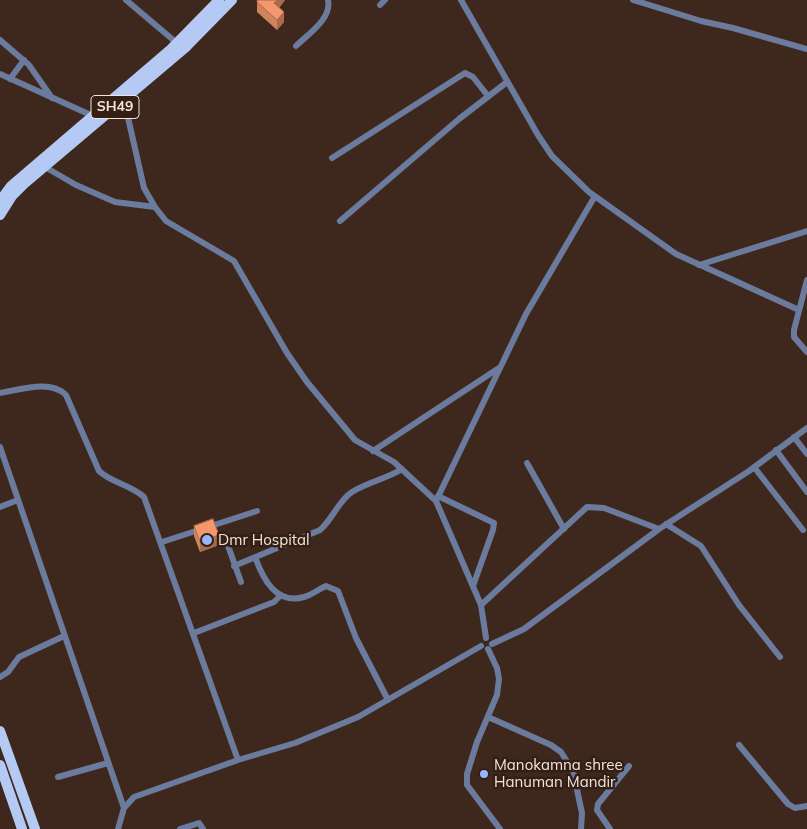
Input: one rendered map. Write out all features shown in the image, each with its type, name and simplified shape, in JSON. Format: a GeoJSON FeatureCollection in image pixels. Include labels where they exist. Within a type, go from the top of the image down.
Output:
{"type":"FeatureCollection","features":[{"type":"Feature","properties":{"kind":"main road","name":"SH49"},"geometry":{"type":"LineString","coordinates":[[0,201],[11,186],[92,116],[180,46],[219,0]]}},
{"type":"Feature","properties":{"kind":"main road","name":"SH49"},"geometry":{"type":"LineString","coordinates":[[0,215],[12,196],[124,100],[180,46],[232,0]]}},
{"type":"Feature","properties":{"kind":"main road"},"geometry":{"type":"LineString","coordinates":[[0,730],[34,829]]}},
{"type":"Feature","properties":{"kind":"main road"},"geometry":{"type":"LineString","coordinates":[[0,765],[22,829]]}},
{"type":"Feature","properties":{"kind":"street"},"geometry":{"type":"LineString","coordinates":[[126,0],[180,46]]}},
{"type":"Feature","properties":{"kind":"street"},"geometry":{"type":"LineString","coordinates":[[296,46],[324,18],[328,12],[328,0]]}},
{"type":"Feature","properties":{"kind":"street"},"geometry":{"type":"LineString","coordinates":[[380,5],[386,0]]}},
{"type":"Feature","properties":{"kind":"street"},"geometry":{"type":"LineString","coordinates":[[461,0],[507,82],[552,156],[595,196],[676,254],[799,310]]}},
{"type":"Feature","properties":{"kind":"street"},"geometry":{"type":"LineString","coordinates":[[633,0],[700,21],[733,28],[807,49]]}},
{"type":"Feature","properties":{"kind":"street"},"geometry":{"type":"LineString","coordinates":[[0,40],[24,60],[52,98]]}},
{"type":"Feature","properties":{"kind":"street"},"geometry":{"type":"LineString","coordinates":[[10,79],[24,60]]}},
{"type":"Feature","properties":{"kind":"street"},"geometry":{"type":"LineString","coordinates":[[332,158],[465,74],[473,76],[488,96]]}},
{"type":"Feature","properties":{"kind":"street"},"geometry":{"type":"LineString","coordinates":[[0,75],[92,116]]}},
{"type":"Feature","properties":{"kind":"street"},"geometry":{"type":"LineString","coordinates":[[340,221],[507,82]]}},
{"type":"Feature","properties":{"kind":"street"},"geometry":{"type":"LineString","coordinates":[[124,100],[144,188],[155,207],[166,221],[232,259],[240,267],[287,353],[307,382],[355,440],[402,469],[437,499],[494,523],[494,530],[473,586]]}},
{"type":"Feature","properties":{"kind":"street"},"geometry":{"type":"LineString","coordinates":[[45,167],[76,185],[108,200],[155,207]]}},
{"type":"Feature","properties":{"kind":"street"},"geometry":{"type":"LineString","coordinates":[[500,829],[467,785],[467,774],[497,695],[499,679],[495,661],[482,641],[486,638],[481,605],[437,499],[526,314],[595,196]]}},
{"type":"Feature","properties":{"kind":"street"},"geometry":{"type":"LineString","coordinates":[[699,265],[807,231]]}},
{"type":"Feature","properties":{"kind":"street"},"geometry":{"type":"LineString","coordinates":[[807,280],[794,337],[807,352]]}},
{"type":"Feature","properties":{"kind":"street"},"geometry":{"type":"LineString","coordinates":[[373,451],[500,367]]}},
{"type":"Feature","properties":{"kind":"street"},"geometry":{"type":"LineString","coordinates":[[0,393],[47,386],[60,390],[66,395],[98,471],[144,497],[162,542],[238,760]]}},
{"type":"Feature","properties":{"kind":"street"},"geometry":{"type":"LineString","coordinates":[[118,829],[124,808],[134,797],[304,739],[358,717],[487,646],[524,629],[658,529],[754,467],[807,428]]}},
{"type":"Feature","properties":{"kind":"street"},"geometry":{"type":"LineString","coordinates":[[794,437],[807,454]]}},
{"type":"Feature","properties":{"kind":"street"},"geometry":{"type":"LineString","coordinates":[[0,446],[124,808]]}},
{"type":"Feature","properties":{"kind":"street"},"geometry":{"type":"LineString","coordinates":[[776,450],[807,492]]}},
{"type":"Feature","properties":{"kind":"street"},"geometry":{"type":"LineString","coordinates":[[527,463],[564,529]]}},
{"type":"Feature","properties":{"kind":"street"},"geometry":{"type":"LineString","coordinates":[[754,467],[803,530]]}},
{"type":"Feature","properties":{"kind":"street"},"geometry":{"type":"LineString","coordinates":[[234,566],[320,530],[330,522],[352,492],[388,478],[402,469]]}},
{"type":"Feature","properties":{"kind":"street"},"geometry":{"type":"LineString","coordinates":[[0,507],[18,500]]}},
{"type":"Feature","properties":{"kind":"street"},"geometry":{"type":"LineString","coordinates":[[481,605],[587,507],[597,506],[658,529]]}},
{"type":"Feature","properties":{"kind":"street"},"geometry":{"type":"LineString","coordinates":[[162,542],[257,511]]}},
{"type":"Feature","properties":{"kind":"street"},"geometry":{"type":"LineString","coordinates":[[666,524],[701,546],[739,605],[780,657]]}},
{"type":"Feature","properties":{"kind":"street"},"geometry":{"type":"LineString","coordinates":[[227,543],[241,582]]}},
{"type":"Feature","properties":{"kind":"street"},"geometry":{"type":"LineString","coordinates":[[255,557],[266,584],[281,595],[304,597],[326,586],[338,591],[356,638],[388,700]]}},
{"type":"Feature","properties":{"kind":"street"},"geometry":{"type":"LineString","coordinates":[[194,633],[274,602],[281,595]]}},
{"type":"Feature","properties":{"kind":"street"},"geometry":{"type":"LineString","coordinates":[[0,677],[8,672],[19,657],[64,636]]}},
{"type":"Feature","properties":{"kind":"street"},"geometry":{"type":"LineString","coordinates":[[488,717],[551,745],[561,752],[573,771],[582,813],[581,829]]}},
{"type":"Feature","properties":{"kind":"street"},"geometry":{"type":"LineString","coordinates":[[739,745],[788,804],[795,808],[807,806]]}},
{"type":"Feature","properties":{"kind":"street"},"geometry":{"type":"LineString","coordinates":[[58,778],[108,763]]}},
{"type":"Feature","properties":{"kind":"street"},"geometry":{"type":"LineString","coordinates":[[610,829],[597,810],[598,804],[629,766]]}},
{"type":"Feature","properties":{"kind":"street"},"geometry":{"type":"LineString","coordinates":[[180,829],[195,823],[199,824],[203,829]]}},
{"type":"Feature","properties":{"kind":"building"},"geometry":{"type":"Polygon","coordinates":[[[258,0],[277,0],[274,3],[284,12],[277,20],[257,2],[258,0]]]}},
{"type":"Feature","properties":{"kind":"building"},"geometry":{"type":"Polygon","coordinates":[[[213,519],[219,535],[200,542],[194,526],[213,519]]]}},
{"type":"Feature","properties":{"kind":"place","name":"Dmr Hospital"},"geometry":{"type":"Point","coordinates":[207,540]}},
{"type":"Feature","properties":{"kind":"place","name":"Manokamna shree Hanuman Mandir"},"geometry":{"type":"Point","coordinates":[484,774]}}]}
